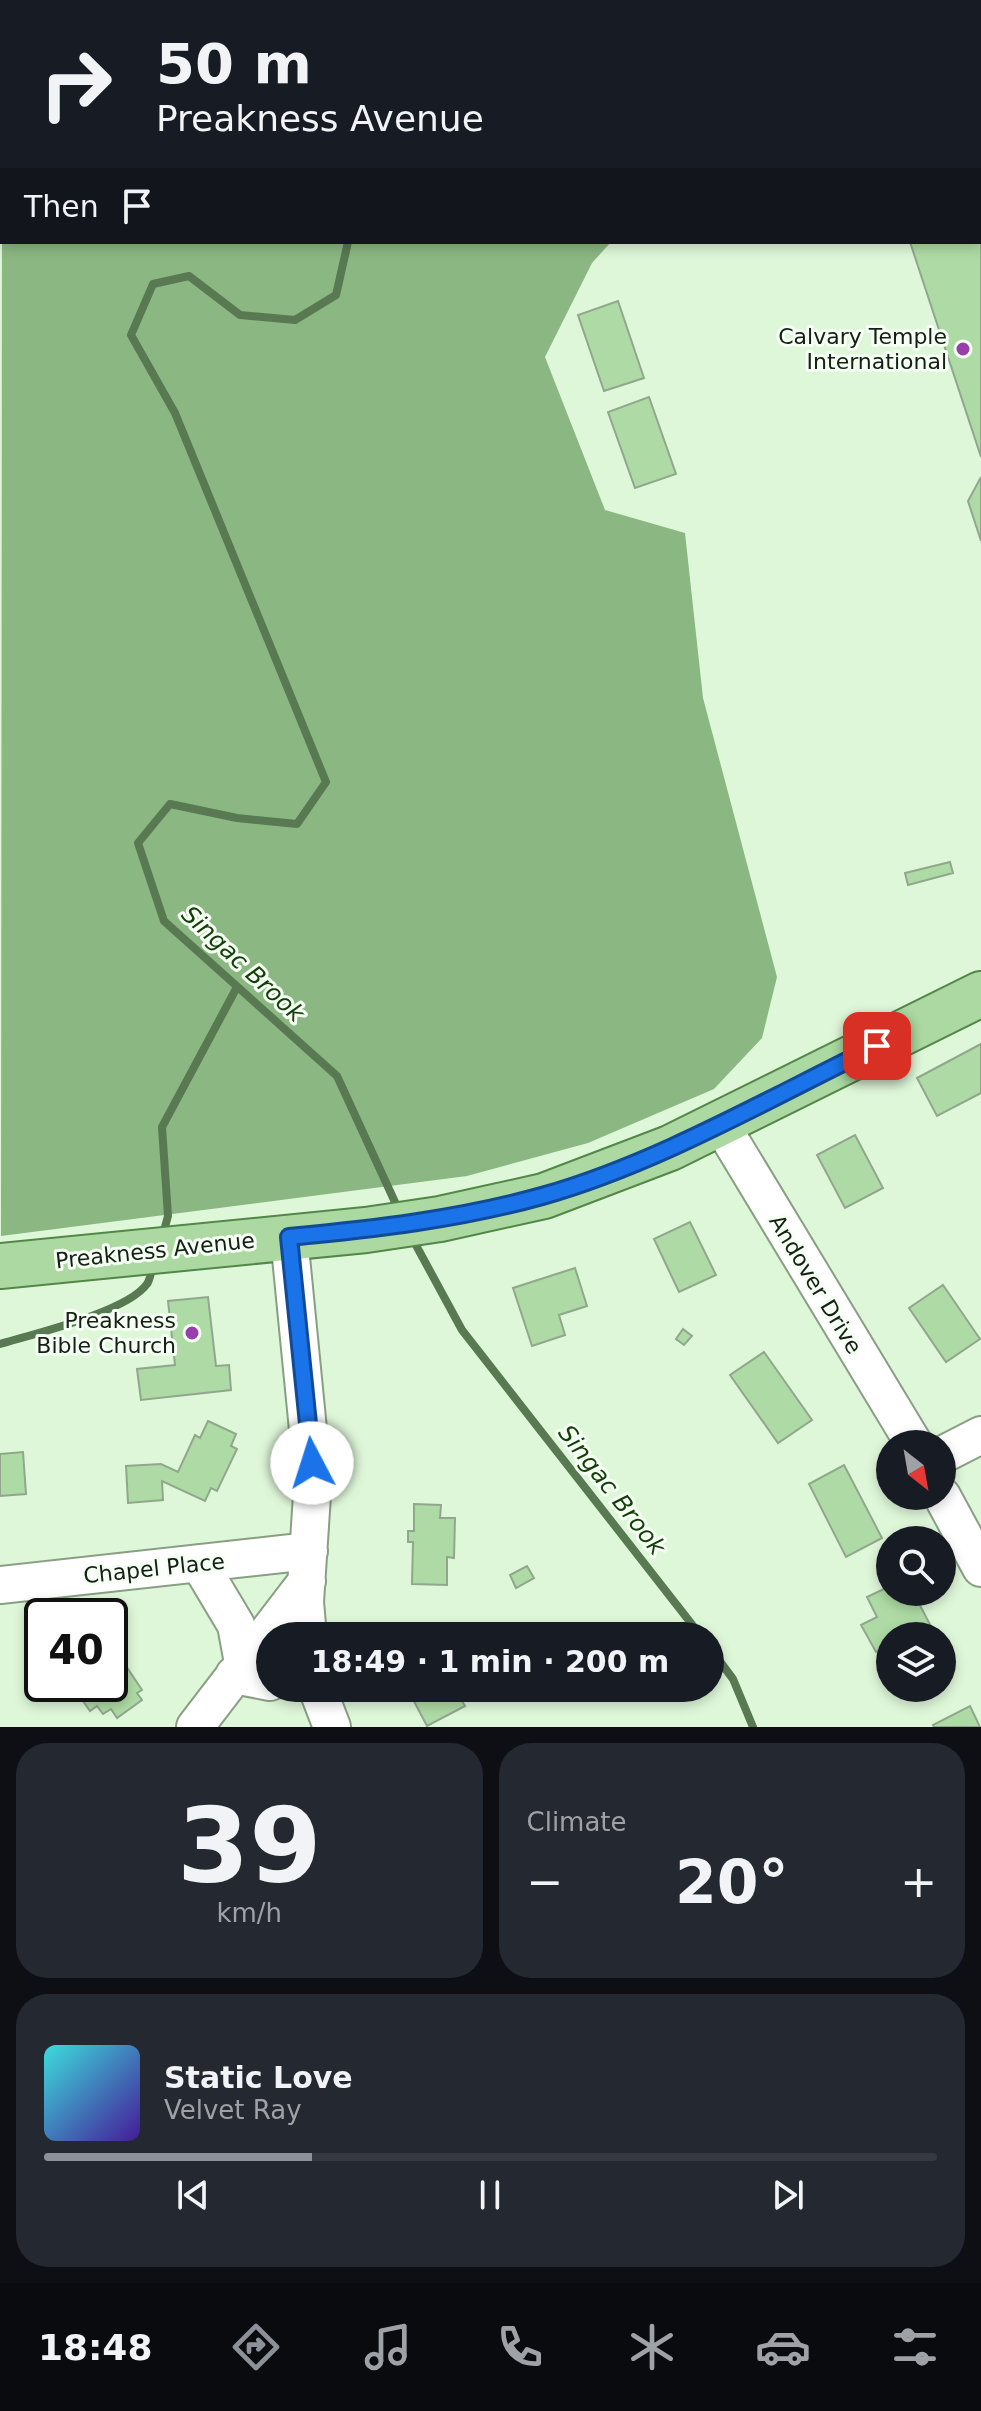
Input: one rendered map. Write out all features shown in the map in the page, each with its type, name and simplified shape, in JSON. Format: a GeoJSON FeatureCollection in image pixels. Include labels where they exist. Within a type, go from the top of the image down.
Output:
{"type":"FeatureCollection","features":[{"type":"Feature","properties":{"kind":"main road","name":"Preakness Avenue"},"geometry":{"type":"LineString","coordinates":[[0,1266],[406,1224],[544,1196],[670,1148],[981,994]]}},
{"type":"Feature","properties":{"kind":"street","name":"Andover Drive"},"geometry":{"type":"LineString","coordinates":[[720,1123],[906,1430]]}},
{"type":"Feature","properties":{"kind":"street"},"geometry":{"type":"LineString","coordinates":[[289,1237],[313,1480],[308,1622]]}},
{"type":"Feature","properties":{"kind":"street"},"geometry":{"type":"LineString","coordinates":[[956,1448],[981,1435]]}},
{"type":"Feature","properties":{"kind":"street"},"geometry":{"type":"LineString","coordinates":[[950,1510],[981,1568]]}},
{"type":"Feature","properties":{"kind":"street"},"geometry":{"type":"LineString","coordinates":[[199,1563],[236,1625],[249,1674]]}},
{"type":"Feature","properties":{"kind":"street","name":"Chapel Place"},"geometry":{"type":"LineString","coordinates":[[0,1585],[199,1563],[308,1566]]}},
{"type":"Feature","properties":{"kind":"street"},"geometry":{"type":"LineString","coordinates":[[195,1727],[249,1674],[308,1566]]}},
{"type":"Feature","properties":{"kind":"green space"},"geometry":{"type":"Polygon","coordinates":[[[2,244],[609,244],[592,263],[545,357],[605,510],[685,533],[703,698],[777,977],[762,1038],[714,1089],[588,1143],[467,1176],[1,1236],[2,244]]]}},
{"type":"Feature","properties":{"kind":"building","name":"Calvary Temple International"},"geometry":{"type":"Polygon","coordinates":[[[911,244],[981,244],[981,457],[911,244]]]}},
{"type":"Feature","properties":{"kind":"building"},"geometry":{"type":"Polygon","coordinates":[[[618,301],[644,378],[604,391],[578,315],[618,301]]]}},
{"type":"Feature","properties":{"kind":"building"},"geometry":{"type":"Polygon","coordinates":[[[649,397],[676,474],[635,488],[608,412],[649,397]]]}},
{"type":"Feature","properties":{"kind":"building"},"geometry":{"type":"Polygon","coordinates":[[[981,477],[981,541],[968,501],[981,477]]]}},
{"type":"Feature","properties":{"kind":"building"},"geometry":{"type":"Polygon","coordinates":[[[950,862],[953,873],[908,885],[905,873],[950,862]]]}},
{"type":"Feature","properties":{"kind":"building"},"geometry":{"type":"Polygon","coordinates":[[[981,1044],[981,1093],[937,1116],[917,1078],[981,1044]]]}},
{"type":"Feature","properties":{"kind":"building"},"geometry":{"type":"Polygon","coordinates":[[[855,1135],[883,1188],[845,1208],[817,1155],[855,1135]]]}},
{"type":"Feature","properties":{"kind":"building"},"geometry":{"type":"Polygon","coordinates":[[[690,1222],[716,1275],[679,1292],[654,1239],[690,1222]]]}},
{"type":"Feature","properties":{"kind":"building"},"geometry":{"type":"Polygon","coordinates":[[[575,1268],[587,1306],[559,1315],[565,1335],[532,1346],[513,1288],[575,1268]]]}},
{"type":"Feature","properties":{"kind":"building"},"geometry":{"type":"Polygon","coordinates":[[[943,1285],[980,1339],[946,1362],[909,1308],[943,1285]]]}},
{"type":"Feature","properties":{"kind":"building","name":"Preakness Bible Church"},"geometry":{"type":"Polygon","coordinates":[[[208,1297],[216,1366],[229,1365],[231,1390],[141,1400],[137,1369],[175,1365],[168,1301],[208,1297]]]}},
{"type":"Feature","properties":{"kind":"building"},"geometry":{"type":"Polygon","coordinates":[[[683,1329],[692,1336],[684,1345],[676,1339],[683,1329]]]}},
{"type":"Feature","properties":{"kind":"building"},"geometry":{"type":"Polygon","coordinates":[[[764,1352],[812,1420],[778,1443],[730,1375],[764,1352]]]}},
{"type":"Feature","properties":{"kind":"building"},"geometry":{"type":"Polygon","coordinates":[[[208,1421],[236,1434],[231,1446],[237,1449],[217,1491],[211,1488],[205,1501],[162,1481],[163,1500],[128,1503],[126,1466],[161,1464],[178,1472],[195,1435],[200,1438],[208,1421]]]}},
{"type":"Feature","properties":{"kind":"building"},"geometry":{"type":"Polygon","coordinates":[[[23,1452],[26,1494],[0,1496],[0,1454],[23,1452]]]}},
{"type":"Feature","properties":{"kind":"building"},"geometry":{"type":"Polygon","coordinates":[[[844,1465],[876,1526],[876,1541],[846,1557],[809,1484],[844,1465]]]}},
{"type":"Feature","properties":{"kind":"building"},"geometry":{"type":"Polygon","coordinates":[[[414,1504],[441,1505],[440,1518],[455,1518],[454,1558],[447,1557],[447,1585],[412,1584],[413,1542],[408,1542],[408,1531],[414,1531],[414,1504]]]}},
{"type":"Feature","properties":{"kind":"building"},"geometry":{"type":"Polygon","coordinates":[[[527,1566],[534,1578],[516,1588],[510,1575],[527,1566]]]}},
{"type":"Feature","properties":{"kind":"building"},"geometry":{"type":"Polygon","coordinates":[[[876,1593],[876,1606],[920,1606],[929,1622],[876,1622],[876,1652],[861,1625],[877,1617],[867,1597],[876,1593]]]}},
{"type":"Feature","properties":{"kind":"building"},"geometry":{"type":"Polygon","coordinates":[[[128,1669],[142,1690],[137,1693],[142,1700],[117,1718],[111,1709],[103,1714],[97,1706],[90,1711],[84,1702],[128,1702],[128,1669]]]}},
{"type":"Feature","properties":{"kind":"building"},"geometry":{"type":"Polygon","coordinates":[[[414,1702],[463,1702],[465,1706],[427,1726],[414,1702]]]}},
{"type":"Feature","properties":{"kind":"building"},"geometry":{"type":"Polygon","coordinates":[[[970,1706],[980,1727],[934,1727],[933,1725],[970,1706]]]}},
{"type":"Feature","properties":{"kind":"waterway","name":"Singac Brook"},"geometry":{"type":"LineString","coordinates":[[348,244],[336,295],[295,320],[240,315],[189,276],[153,284],[131,335],[175,413],[326,782],[297,824],[237,818],[170,804],[138,843],[164,921],[337,1076],[400,1213]]}},
{"type":"Feature","properties":{"kind":"waterway"},"geometry":{"type":"LineString","coordinates":[[162,1238],[168,1216],[162,1127],[237,987]]}},
{"type":"Feature","properties":{"kind":"waterway","name":"Singac Brook"},"geometry":{"type":"LineString","coordinates":[[411,1236],[462,1330],[690,1622]]}},
{"type":"Feature","properties":{"kind":"waterway"},"geometry":{"type":"LineString","coordinates":[[0,1344],[78,1321],[120,1304],[147,1284],[153,1266]]}},
{"type":"Feature","properties":{"kind":"waterway","name":"Singac Brook"},"geometry":{"type":"LineString","coordinates":[[724,1667],[733,1679],[753,1727]]}},
{"type":"Feature","properties":{"kind":"place","name":"Calvary Temple International"},"geometry":{"type":"Point","coordinates":[963,349]}},
{"type":"Feature","properties":{"kind":"place","name":"Preakness Bible Church"},"geometry":{"type":"Point","coordinates":[192,1333]}},
{"type":"Feature","properties":{"kind":"route"},"geometry":{"type":"LineString","coordinates":[[312,1463],[289,1237],[440,1219],[544,1196],[670,1148],[877,1046]]}}]}
